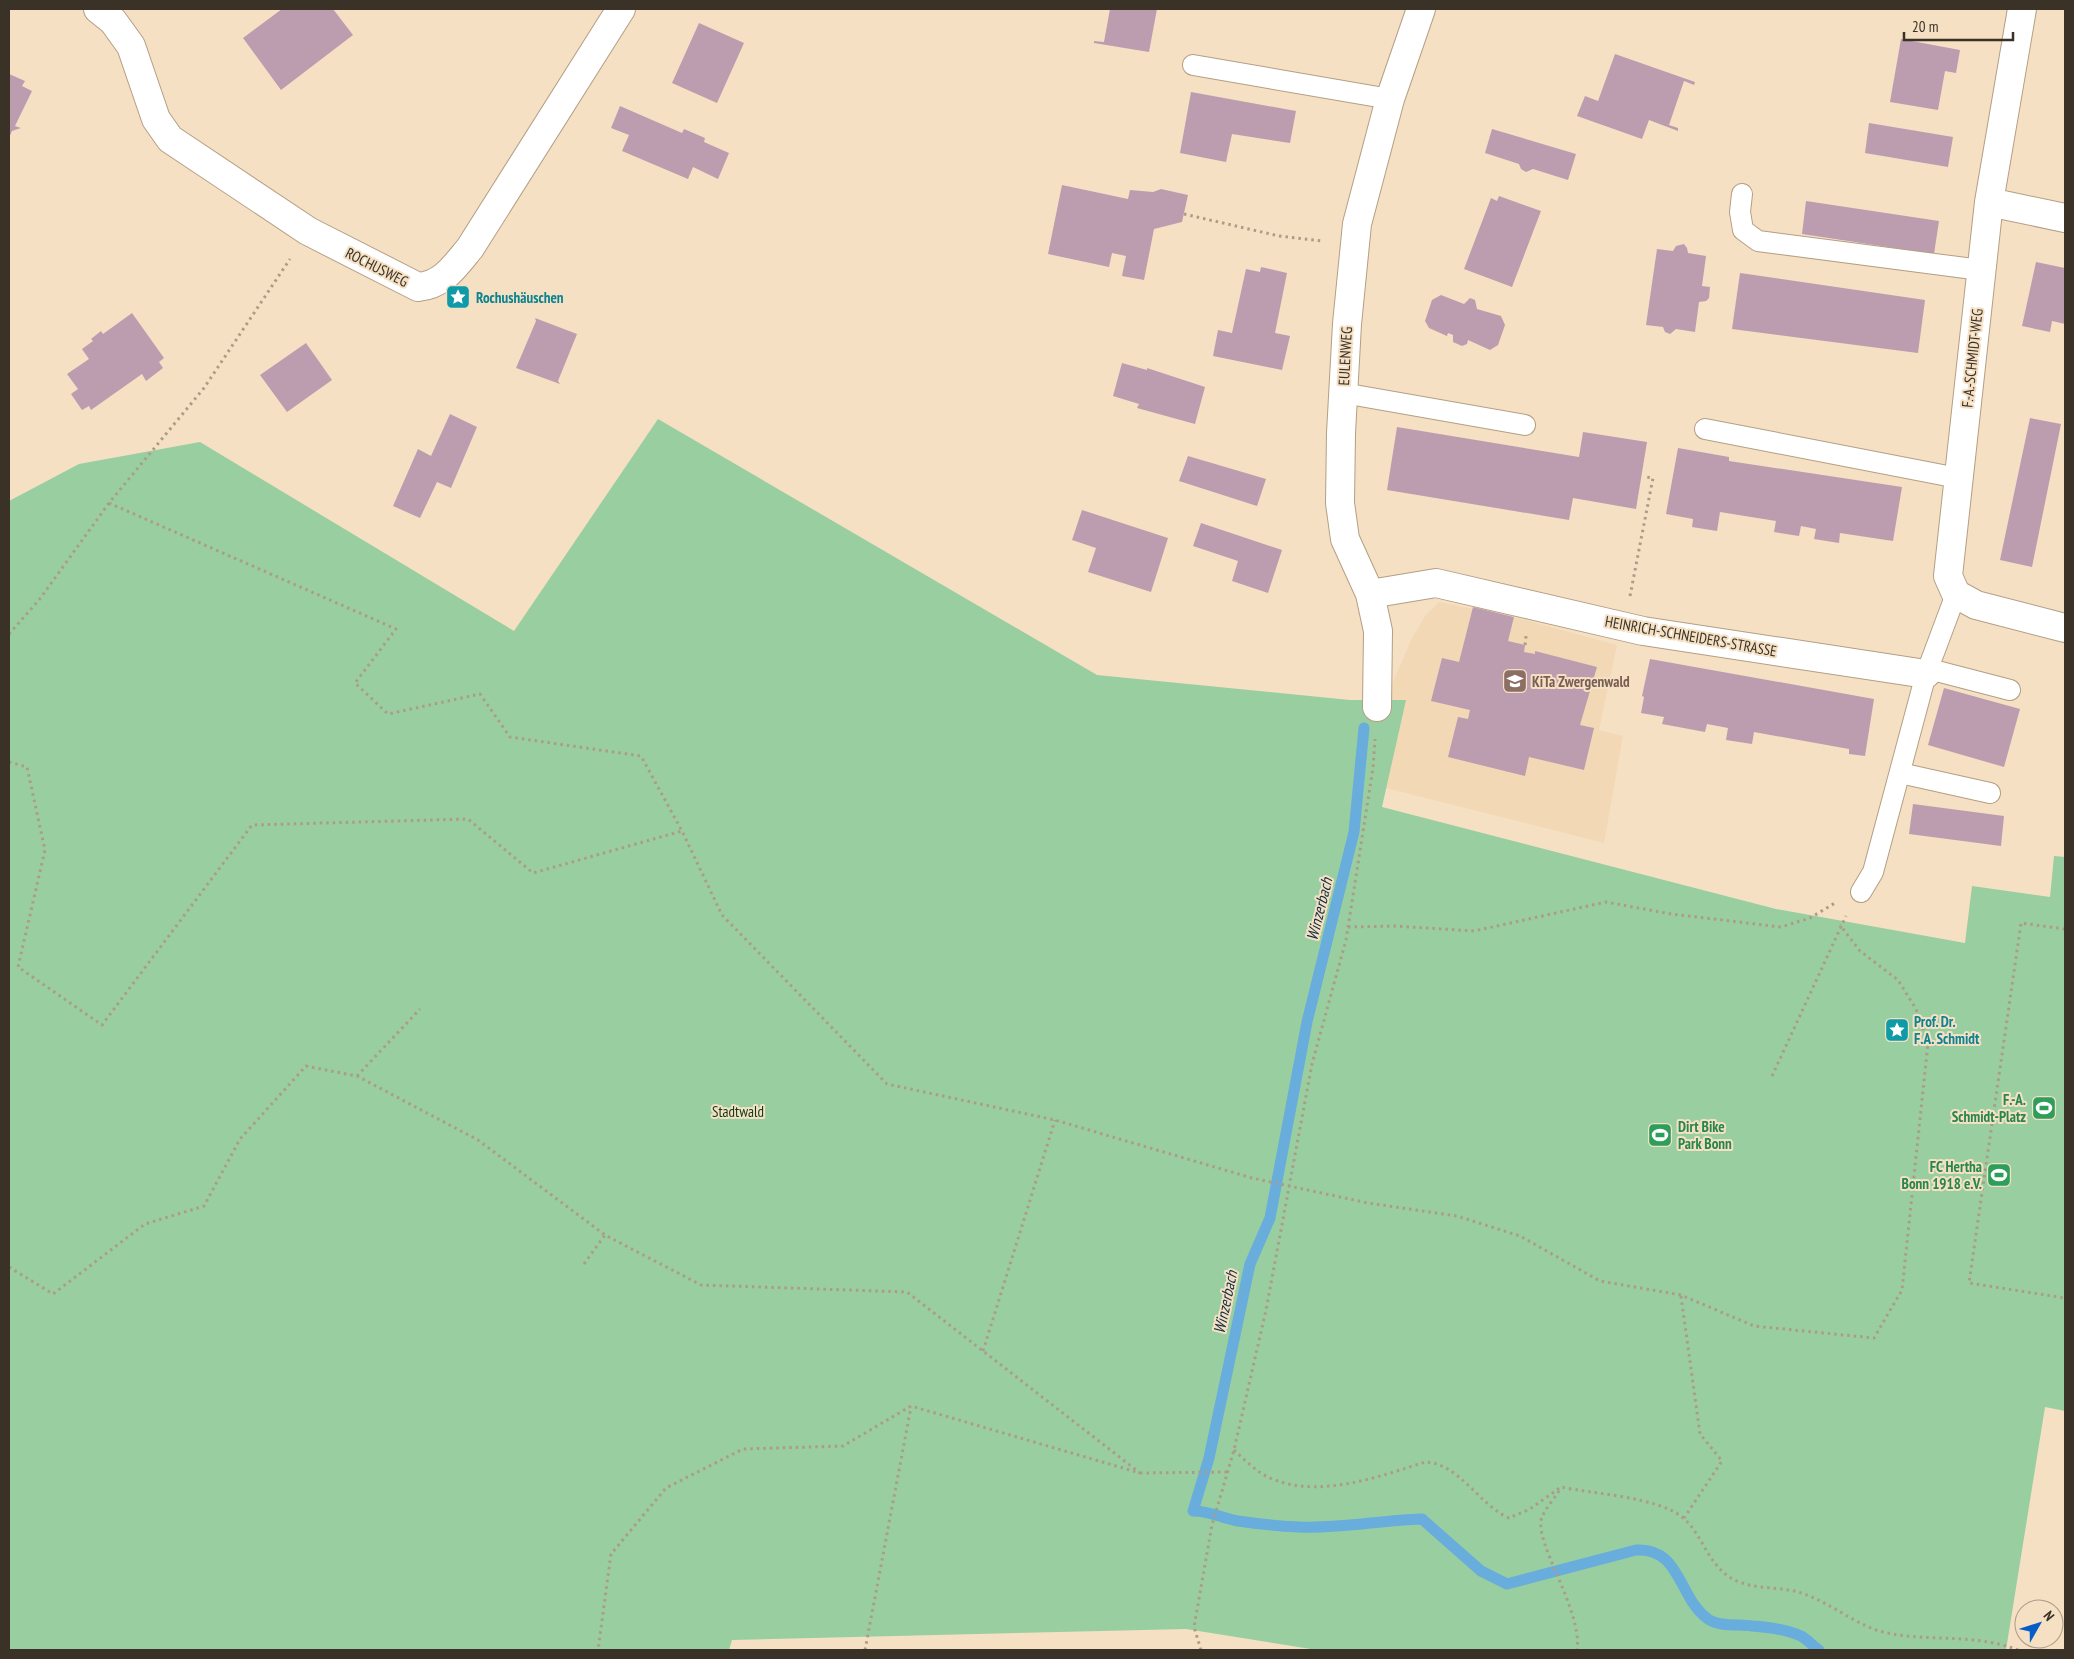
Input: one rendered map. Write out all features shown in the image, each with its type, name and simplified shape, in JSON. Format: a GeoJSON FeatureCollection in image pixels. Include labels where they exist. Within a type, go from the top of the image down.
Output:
{"type":"FeatureCollection","features":[{"type":"Feature","properties":{"kind":"street","name":"ROCHUSWEG"},"geometry":{"type":"LineString","coordinates":[[98,9],[114,22],[131,46],[156,119],[170,139],[308,231],[418,287],[430,286],[440,281],[470,248],[621,9]]}},
{"type":"Feature","properties":{"kind":"street","name":"EULENWEG"},"geometry":{"type":"LineString","coordinates":[[1377,708],[1378,630],[1370,594],[1345,539],[1340,503],[1347,324],[1357,224],[1390,99],[1421,9]]}},
{"type":"Feature","properties":{"kind":"street","name":"F.-A.-SCHMIDT-WEG"},"geometry":{"type":"LineString","coordinates":[[1956,594],[1948,576],[1981,270],[1989,202],[2022,9]]}},
{"type":"Feature","properties":{"kind":"street"},"geometry":{"type":"LineString","coordinates":[[1989,202],[2065,218]]}},
{"type":"Feature","properties":{"kind":"street","name":"HEINRICH-SCHNEIDERS-STRASSE"},"geometry":{"type":"LineString","coordinates":[[1370,594],[1436,583],[1624,626],[1927,671]]}},
{"type":"Feature","properties":{"kind":"street"},"geometry":{"type":"LineString","coordinates":[[1956,594],[1976,605],[2065,628]]}},
{"type":"Feature","properties":{"kind":"lane"},"geometry":{"type":"LineString","coordinates":[[1193,66],[1390,99]]}},
{"type":"Feature","properties":{"kind":"lane"},"geometry":{"type":"LineString","coordinates":[[1742,194],[1740,212],[1743,230],[1758,241],[1981,270]]}},
{"type":"Feature","properties":{"kind":"lane"},"geometry":{"type":"LineString","coordinates":[[1343,393],[1525,425]]}},
{"type":"Feature","properties":{"kind":"lane"},"geometry":{"type":"LineString","coordinates":[[1705,429],[1958,478]]}},
{"type":"Feature","properties":{"kind":"lane"},"geometry":{"type":"LineString","coordinates":[[1860,892],[1873,872],[1927,671],[1956,594]]}},
{"type":"Feature","properties":{"kind":"lane"},"geometry":{"type":"LineString","coordinates":[[1927,671],[2010,690]]}},
{"type":"Feature","properties":{"kind":"lane"},"geometry":{"type":"LineString","coordinates":[[1900,773],[1990,793]]}},
{"type":"Feature","properties":{"kind":"path"},"geometry":{"type":"LineString","coordinates":[[1184,214],[1279,236],[1355,244]]}},
{"type":"Feature","properties":{"kind":"path"},"geometry":{"type":"LineString","coordinates":[[9,634],[39,600],[109,503],[204,388],[308,231]]}},
{"type":"Feature","properties":{"kind":"path"},"geometry":{"type":"LineString","coordinates":[[1624,626],[1652,478],[1645,477]]}},
{"type":"Feature","properties":{"kind":"path"},"geometry":{"type":"LineString","coordinates":[[109,503],[396,629],[355,683],[388,714],[480,694],[510,738],[641,756],[682,831],[722,915],[887,1084],[1055,1120],[1252,1178],[1368,1203],[1457,1216],[1520,1236],[1600,1281],[1681,1295],[1754,1326],[1874,1338],[1902,1290],[1928,1043],[1916,1009],[1898,980],[1860,952],[1840,925]]}},
{"type":"Feature","properties":{"kind":"path"},"geometry":{"type":"LineString","coordinates":[[1201,1650],[1194,1627],[1212,1525],[1234,1450],[1266,1310],[1287,1185],[1312,1064],[1348,927],[1373,768],[1377,708]]}},
{"type":"Feature","properties":{"kind":"path"},"geometry":{"type":"LineString","coordinates":[[9,762],[27,766],[45,850],[18,967],[102,1025],[252,825],[468,820],[533,872],[682,831]]}},
{"type":"Feature","properties":{"kind":"path"},"geometry":{"type":"LineString","coordinates":[[1348,927],[1395,926],[1474,931],[1606,902],[1671,914],[1781,927],[1810,918],[1840,900],[1860,892]]}},
{"type":"Feature","properties":{"kind":"path"},"geometry":{"type":"LineString","coordinates":[[1772,1076],[1840,925],[1860,892]]}},
{"type":"Feature","properties":{"kind":"path"},"geometry":{"type":"LineString","coordinates":[[2065,929],[2021,923],[1969,1283],[2065,1298]]}},
{"type":"Feature","properties":{"kind":"path"},"geometry":{"type":"LineString","coordinates":[[357,1076],[420,1009]]}},
{"type":"Feature","properties":{"kind":"path"},"geometry":{"type":"LineString","coordinates":[[9,1267],[53,1294],[145,1224],[204,1206],[240,1139],[306,1066],[357,1076],[478,1140],[605,1235],[701,1285],[907,1292],[1140,1473]]}},
{"type":"Feature","properties":{"kind":"path"},"geometry":{"type":"LineString","coordinates":[[983,1351],[1055,1120]]}},
{"type":"Feature","properties":{"kind":"path"},"geometry":{"type":"LineString","coordinates":[[584,1264],[605,1235]]}},
{"type":"Feature","properties":{"kind":"path"},"geometry":{"type":"LineString","coordinates":[[1681,1295],[1700,1434],[1722,1461],[1684,1518]]}},
{"type":"Feature","properties":{"kind":"path"},"geometry":{"type":"LineString","coordinates":[[598,1650],[611,1554],[666,1488],[743,1449],[843,1446],[911,1406],[1140,1473],[1228,1472]]}},
{"type":"Feature","properties":{"kind":"path"},"geometry":{"type":"LineString","coordinates":[[865,1650],[911,1406]]}},
{"type":"Feature","properties":{"kind":"path"},"geometry":{"type":"LineString","coordinates":[[1234,1450],[1255,1470],[1278,1482],[1307,1486],[1355,1483],[1425,1462],[1436,1462],[1454,1474],[1492,1508],[1509,1518],[1530,1510],[1561,1487],[1654,1504],[1672,1509],[1684,1518],[1719,1568],[1742,1583],[1797,1592],[1827,1603],[1873,1629],[1889,1633],[1982,1640],[2018,1650]]}},
{"type":"Feature","properties":{"kind":"path"},"geometry":{"type":"LineString","coordinates":[[1561,1487],[1542,1518],[1540,1533],[1564,1588],[1574,1617],[1578,1642],[1577,1650]]}},
{"type":"Feature","properties":{"kind":"shaded area"},"geometry":{"type":"Polygon","coordinates":[[[1439,602],[1525,620],[1617,645],[1599,730],[1623,736],[1604,843],[1382,787],[1387,706],[1392,684],[1412,638],[1425,616],[1439,602]]]}},
{"type":"Feature","properties":{"kind":"green space","name":"Stadtwald"},"geometry":{"type":"Polygon","coordinates":[[[658,419],[1097,675],[1350,700],[1406,700],[1382,807],[1776,909],[1965,943],[1972,886],[2050,897],[2054,856],[2065,857],[2065,1411],[2045,1407],[2006,1650],[1317,1650],[1186,1629],[732,1640],[729,1650],[9,1650],[9,501],[79,464],[200,442],[514,631],[658,419]]]}},
{"type":"Feature","properties":{"kind":"building"},"geometry":{"type":"Polygon","coordinates":[[[282,9],[333,9],[353,35],[281,90],[243,38],[282,9]]]}},
{"type":"Feature","properties":{"kind":"building"},"geometry":{"type":"Polygon","coordinates":[[[1110,9],[1157,9],[1149,52],[1094,43],[1094,41],[1104,42],[1110,9]]]}},
{"type":"Feature","properties":{"kind":"building"},"geometry":{"type":"Polygon","coordinates":[[[699,23],[744,43],[717,103],[672,83],[699,23]]]}},
{"type":"Feature","properties":{"kind":"building"},"geometry":{"type":"Polygon","coordinates":[[[1901,39],[1960,50],[1956,73],[1945,71],[1938,110],[1890,102],[1901,39]]]}},
{"type":"Feature","properties":{"kind":"building"},"geometry":{"type":"Polygon","coordinates":[[[1615,54],[1695,82],[1694,85],[1684,81],[1669,125],[1678,128],[1678,131],[1649,120],[1642,139],[1577,116],[1585,96],[1598,101],[1615,54]]]}},
{"type":"Feature","properties":{"kind":"building"},"geometry":{"type":"Polygon","coordinates":[[[9,74],[25,81],[22,86],[32,91],[15,126],[21,128],[12,131],[9,138],[9,74]]]}},
{"type":"Feature","properties":{"kind":"building"},"geometry":{"type":"Polygon","coordinates":[[[1191,92],[1296,111],[1290,143],[1232,134],[1226,162],[1180,153],[1191,92]]]}},
{"type":"Feature","properties":{"kind":"building"},"geometry":{"type":"Polygon","coordinates":[[[620,106],[682,133],[684,129],[705,138],[704,142],[729,153],[718,179],[693,167],[688,179],[622,151],[629,135],[611,128],[620,106]]]}},
{"type":"Feature","properties":{"kind":"building"},"geometry":{"type":"Polygon","coordinates":[[[1869,123],[1953,137],[1948,167],[1865,153],[1869,123]]]}},
{"type":"Feature","properties":{"kind":"building"},"geometry":{"type":"Polygon","coordinates":[[[1492,129],[1576,154],[1568,180],[1533,169],[1526,172],[1521,169],[1519,164],[1485,153],[1492,129]]]}},
{"type":"Feature","properties":{"kind":"building"},"geometry":{"type":"Polygon","coordinates":[[[1062,185],[1128,199],[1130,190],[1153,192],[1161,189],[1188,195],[1182,222],[1154,229],[1144,280],[1122,276],[1126,256],[1112,253],[1109,267],[1048,254],[1062,185]]]}},
{"type":"Feature","properties":{"kind":"building"},"geometry":{"type":"Polygon","coordinates":[[[1499,196],[1541,211],[1512,287],[1464,269],[1491,198],[1497,201],[1499,196]]]}},
{"type":"Feature","properties":{"kind":"building"},"geometry":{"type":"Polygon","coordinates":[[[1806,201],[1939,221],[1934,254],[1802,234],[1806,201]]]}},
{"type":"Feature","properties":{"kind":"building"},"geometry":{"type":"Polygon","coordinates":[[[1684,244],[1688,253],[1706,256],[1702,286],[1710,287],[1709,298],[1706,301],[1699,302],[1695,332],[1676,329],[1670,334],[1665,332],[1663,327],[1646,325],[1657,249],[1673,251],[1676,246],[1684,244]]]}},
{"type":"Feature","properties":{"kind":"building"},"geometry":{"type":"Polygon","coordinates":[[[2036,262],[2065,268],[2065,324],[2052,321],[2050,332],[2022,326],[2036,262]]]}},
{"type":"Feature","properties":{"kind":"building"},"geometry":{"type":"Polygon","coordinates":[[[1261,267],[1287,273],[1275,333],[1290,336],[1282,370],[1213,356],[1218,330],[1232,333],[1246,269],[1260,272],[1261,267]]]}},
{"type":"Feature","properties":{"kind":"building"},"geometry":{"type":"Polygon","coordinates":[[[1740,273],[1925,300],[1918,353],[1732,329],[1740,273]]]}},
{"type":"Feature","properties":{"kind":"building"},"geometry":{"type":"Polygon","coordinates":[[[1441,295],[1464,304],[1470,298],[1475,300],[1477,309],[1501,316],[1505,325],[1498,345],[1490,350],[1468,340],[1467,344],[1462,346],[1453,342],[1453,335],[1448,333],[1447,336],[1429,328],[1425,321],[1432,300],[1441,295]]]}},
{"type":"Feature","properties":{"kind":"building"},"geometry":{"type":"Polygon","coordinates":[[[132,313],[164,358],[159,362],[163,368],[146,381],[142,374],[91,410],[89,406],[82,410],[71,394],[78,389],[67,374],[89,359],[82,349],[93,341],[91,339],[101,331],[103,334],[132,313]]]}},
{"type":"Feature","properties":{"kind":"building"},"geometry":{"type":"Polygon","coordinates":[[[535,318],[577,334],[558,381],[560,384],[516,368],[536,321],[535,318]]]}},
{"type":"Feature","properties":{"kind":"building"},"geometry":{"type":"Polygon","coordinates":[[[306,343],[332,380],[287,412],[260,375],[306,343]]]}},
{"type":"Feature","properties":{"kind":"building"},"geometry":{"type":"Polygon","coordinates":[[[1122,363],[1147,370],[1147,368],[1205,387],[1195,424],[1137,408],[1139,404],[1113,396],[1122,363]]]}},
{"type":"Feature","properties":{"kind":"building"},"geometry":{"type":"Polygon","coordinates":[[[450,414],[477,427],[451,488],[437,482],[420,518],[393,506],[418,449],[431,456],[450,414]]]}},
{"type":"Feature","properties":{"kind":"building"},"geometry":{"type":"Polygon","coordinates":[[[2030,418],[2061,424],[2032,567],[2000,560],[2030,418]]]}},
{"type":"Feature","properties":{"kind":"building"},"geometry":{"type":"Polygon","coordinates":[[[1397,427],[1579,457],[1583,432],[1647,442],[1636,509],[1573,498],[1569,520],[1387,490],[1397,427]]]}},
{"type":"Feature","properties":{"kind":"building"},"geometry":{"type":"Polygon","coordinates":[[[1678,448],[1729,457],[1729,461],[1902,487],[1893,541],[1840,533],[1839,543],[1814,539],[1816,529],[1801,526],[1799,536],[1774,532],[1776,521],[1720,512],[1717,531],[1692,527],[1693,519],[1666,514],[1678,448]]]}},
{"type":"Feature","properties":{"kind":"building"},"geometry":{"type":"Polygon","coordinates":[[[1188,456],[1266,479],[1257,506],[1179,481],[1188,456]]]}},
{"type":"Feature","properties":{"kind":"building"},"geometry":{"type":"Polygon","coordinates":[[[1082,510],[1168,538],[1151,592],[1088,572],[1096,548],[1072,540],[1082,510]]]}},
{"type":"Feature","properties":{"kind":"building"},"geometry":{"type":"Polygon","coordinates":[[[1201,523],[1282,550],[1268,593],[1232,581],[1238,561],[1193,546],[1201,523]]]}},
{"type":"Feature","properties":{"kind":"building","name":"KiTa Zwergenwald"},"geometry":{"type":"Polygon","coordinates":[[[1473,607],[1514,617],[1508,641],[1525,645],[1524,652],[1535,654],[1535,651],[1597,667],[1580,725],[1594,728],[1584,770],[1529,757],[1525,776],[1448,757],[1458,717],[1468,719],[1470,710],[1431,701],[1442,658],[1459,662],[1473,607]]]}},
{"type":"Feature","properties":{"kind":"building"},"geometry":{"type":"Polygon","coordinates":[[[1650,659],[1874,699],[1865,756],[1849,754],[1849,749],[1754,732],[1752,744],[1726,740],[1728,728],[1707,724],[1705,732],[1662,724],[1664,717],[1641,713],[1644,697],[1642,696],[1650,659]]]}},
{"type":"Feature","properties":{"kind":"building"},"geometry":{"type":"Polygon","coordinates":[[[1944,688],[2020,709],[2004,767],[1928,745],[1944,688]]]}},
{"type":"Feature","properties":{"kind":"building"},"geometry":{"type":"Polygon","coordinates":[[[1913,804],[2004,816],[2001,846],[1909,834],[1913,804]]]}},
{"type":"Feature","properties":{"kind":"waterway","name":"Winzerbach"},"geometry":{"type":"LineString","coordinates":[[1364,728],[1354,832],[1307,1022],[1270,1218],[1250,1264],[1209,1458],[1193,1511],[1205,1512],[1238,1521],[1299,1527],[1330,1527],[1422,1519],[1481,1571],[1507,1584],[1636,1550],[1651,1551],[1671,1565],[1698,1610],[1713,1622],[1764,1627],[1790,1632],[1803,1637],[1819,1650]]}},
{"type":"Feature","properties":{"kind":"place","name":"Rochushäuschen"},"geometry":{"type":"Point","coordinates":[458,297]}},
{"type":"Feature","properties":{"kind":"place","name":"KiTa Zwergenwald"},"geometry":{"type":"Point","coordinates":[1515,681]}},
{"type":"Feature","properties":{"kind":"place","name":"Prof. Dr. F.A. Schmidt"},"geometry":{"type":"Point","coordinates":[1897,1030]}},
{"type":"Feature","properties":{"kind":"place","name":"F.-A. Schmidt-Platz"},"geometry":{"type":"Point","coordinates":[2044,1108]}},
{"type":"Feature","properties":{"kind":"place","name":"Dirt Bike Park Bonn"},"geometry":{"type":"Point","coordinates":[1660,1135]}},
{"type":"Feature","properties":{"kind":"place","name":"FC Hertha Bonn 1918 e.V."},"geometry":{"type":"Point","coordinates":[1999,1175]}}]}
